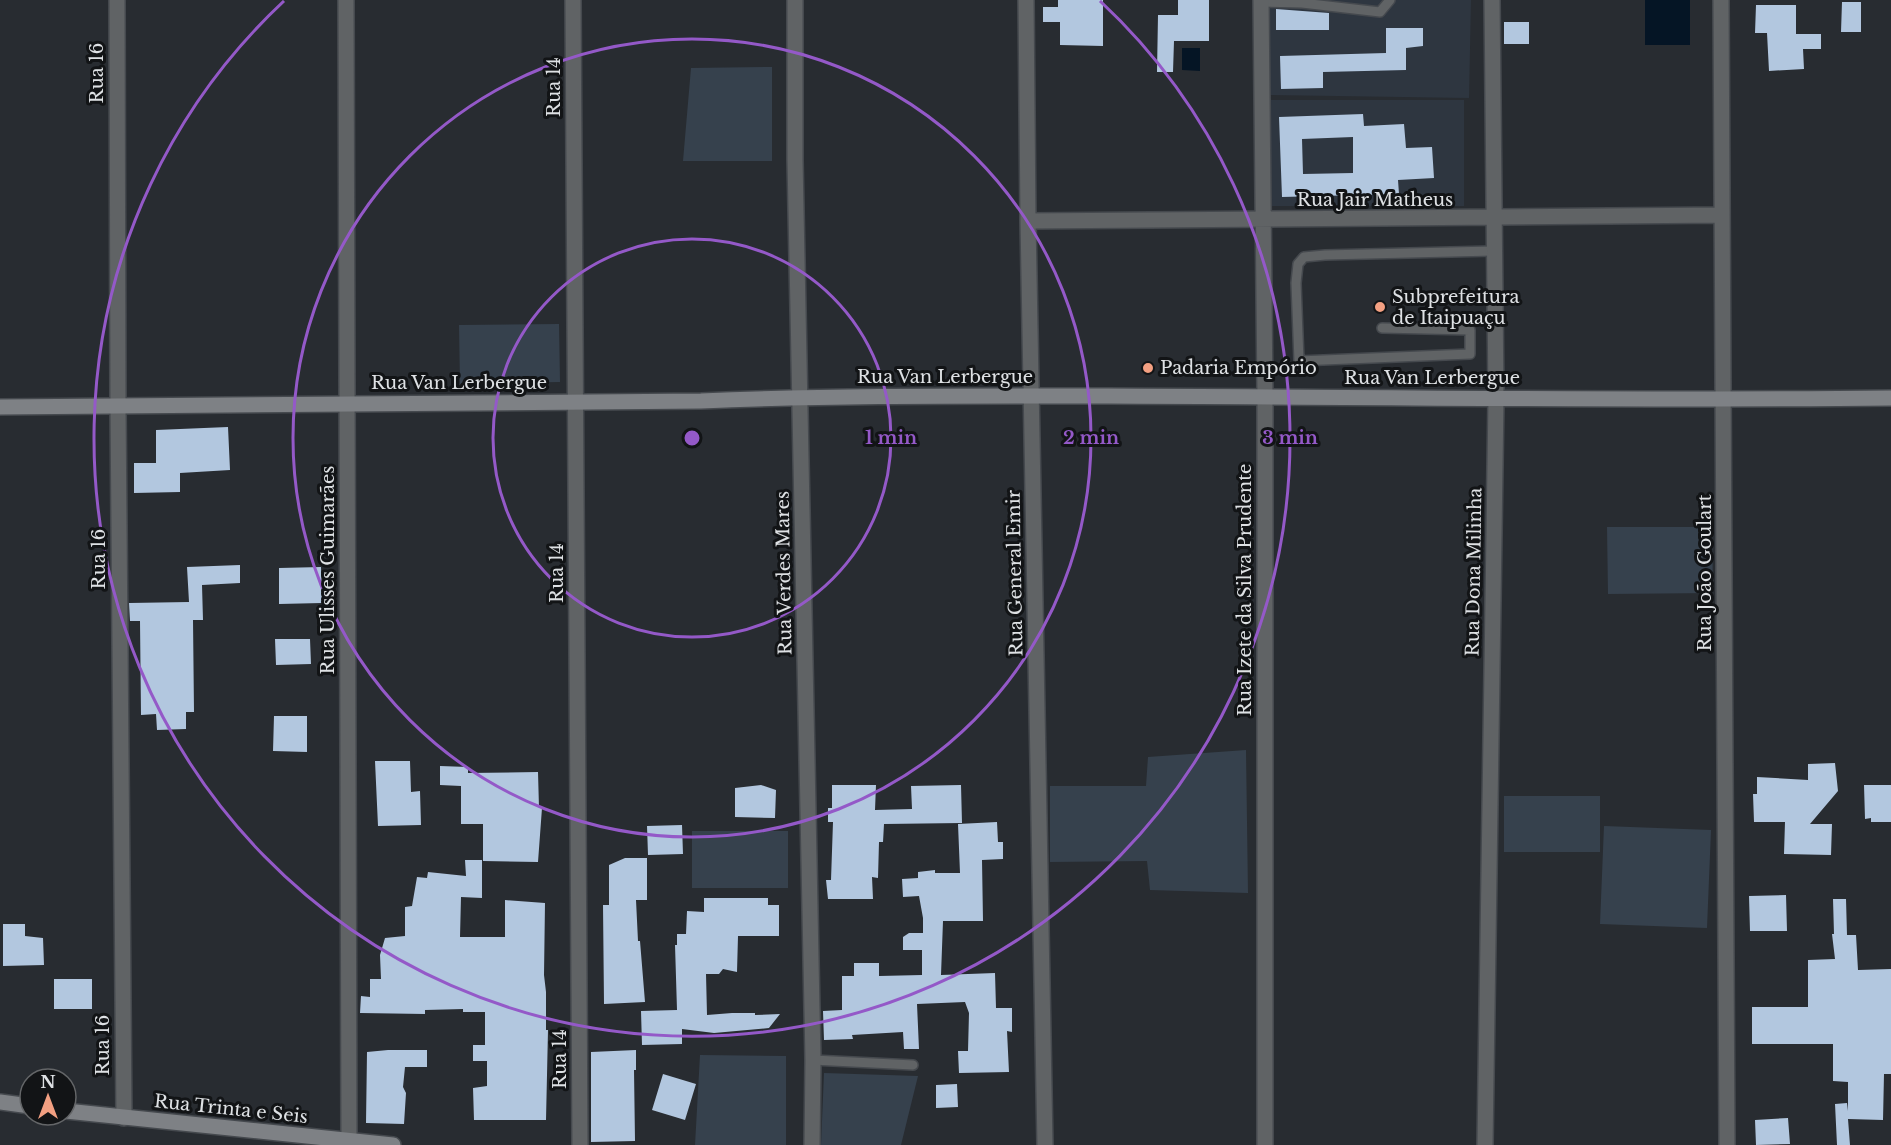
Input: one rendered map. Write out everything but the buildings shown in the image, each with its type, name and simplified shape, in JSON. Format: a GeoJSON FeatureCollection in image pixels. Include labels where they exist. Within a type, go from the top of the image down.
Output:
{"type":"FeatureCollection","features":[{"type":"Feature","properties":{"kind":"street","name":"Rua 16"},"geometry":{"type":"LineString","coordinates":[[117,0],[124,1118]]}},
{"type":"Feature","properties":{"kind":"street","name":"Rua Ulisses Guimarães"},"geometry":{"type":"LineString","coordinates":[[346,0],[350,1140]]}},
{"type":"Feature","properties":{"kind":"street","name":"Rua 14"},"geometry":{"type":"LineString","coordinates":[[573,0],[580,1145]]}},
{"type":"Feature","properties":{"kind":"street","name":"Rua Verdes Mares"},"geometry":{"type":"LineString","coordinates":[[795,0],[795,160],[813,1060],[812,1145]]}},
{"type":"Feature","properties":{"kind":"street","name":"Rua General Emir"},"geometry":{"type":"LineString","coordinates":[[1026,0],[1045,1145]]}},
{"type":"Feature","properties":{"kind":"street","name":"Rua Dona Milinha"},"geometry":{"type":"LineString","coordinates":[[1485,1145],[1496,398],[1492,0]]}},
{"type":"Feature","properties":{"kind":"street","name":"Rua João Goulart"},"geometry":{"type":"LineString","coordinates":[[1721,0],[1727,1145]]}},
{"type":"Feature","properties":{"kind":"street","name":"Rua Izete da Silva Prudente"},"geometry":{"type":"LineString","coordinates":[[1261,1],[1265,396],[1265,1145]]}},
{"type":"Feature","properties":{"kind":"street","name":"Rua Jair Matheus"},"geometry":{"type":"LineString","coordinates":[[1028,221],[1722,215]]}},
{"type":"Feature","properties":{"kind":"street","name":"Rua Van Lerbergue"},"geometry":{"type":"LineString","coordinates":[[0,407],[701,401],[800,397],[1265,396],[1724,400],[1891,398]]}},
{"type":"Feature","properties":{"kind":"street"},"geometry":{"type":"LineString","coordinates":[[0,1102],[18,1104]]}},
{"type":"Feature","properties":{"kind":"street","name":"Rua Trinta e Seis"},"geometry":{"type":"LineString","coordinates":[[78,1112],[393,1145]]}},
{"type":"Feature","properties":{"kind":"lane"},"geometry":{"type":"LineString","coordinates":[[1261,1],[1380,12],[1390,0]]}},
{"type":"Feature","properties":{"kind":"lane"},"geometry":{"type":"LineString","coordinates":[[1382,328],[1470,330],[1470,354],[1299,361],[1296,283],[1298,264],[1304,257],[1325,255],[1493,251]]}},
{"type":"Feature","properties":{"kind":"lane"},"geometry":{"type":"LineString","coordinates":[[813,1060],[913,1065]]}},
{"type":"Feature","properties":{"kind":"shaded area"},"geometry":{"type":"Polygon","coordinates":[[[1269,0],[1471,0],[1469,98],[1267,95],[1269,0]]]}},
{"type":"Feature","properties":{"kind":"shaded area"},"geometry":{"type":"Polygon","coordinates":[[[1645,0],[1690,0],[1690,45],[1645,45],[1645,0]]]}},
{"type":"Feature","properties":{"kind":"shaded area"},"geometry":{"type":"Polygon","coordinates":[[[1182,48],[1200,48],[1200,71],[1182,70],[1182,48]]]}},
{"type":"Feature","properties":{"kind":"shaded area"},"geometry":{"type":"Polygon","coordinates":[[[772,67],[772,161],[683,161],[691,68],[772,67]]]}},
{"type":"Feature","properties":{"kind":"shaded area"},"geometry":{"type":"Polygon","coordinates":[[[1269,100],[1464,100],[1464,206],[1269,206],[1269,100]]]}},
{"type":"Feature","properties":{"kind":"shaded area"},"geometry":{"type":"Polygon","coordinates":[[[559,324],[560,382],[460,384],[459,325],[559,324]]]}},
{"type":"Feature","properties":{"kind":"shaded area"},"geometry":{"type":"Polygon","coordinates":[[[1607,527],[1712,527],[1713,593],[1608,594],[1607,527]]]}},
{"type":"Feature","properties":{"kind":"shaded area"},"geometry":{"type":"Polygon","coordinates":[[[1246,750],[1248,893],[1150,890],[1147,861],[1050,862],[1050,786],[1146,786],[1148,757],[1246,750]]]}},
{"type":"Feature","properties":{"kind":"shaded area"},"geometry":{"type":"Polygon","coordinates":[[[1504,796],[1600,796],[1600,852],[1504,852],[1504,796]]]}},
{"type":"Feature","properties":{"kind":"shaded area"},"geometry":{"type":"Polygon","coordinates":[[[1604,826],[1711,830],[1707,928],[1600,924],[1604,826]]]}},
{"type":"Feature","properties":{"kind":"shaded area"},"geometry":{"type":"Polygon","coordinates":[[[692,831],[788,831],[788,888],[692,888],[692,831]]]}},
{"type":"Feature","properties":{"kind":"shaded area"},"geometry":{"type":"Polygon","coordinates":[[[700,1055],[786,1056],[786,1145],[695,1145],[700,1055]]]}},
{"type":"Feature","properties":{"kind":"shaded area"},"geometry":{"type":"Polygon","coordinates":[[[824,1073],[918,1076],[901,1145],[821,1145],[824,1073]]]}},
{"type":"Feature","properties":{"kind":"place","name":"Subprefeitura de Itaipuaçu"},"geometry":{"type":"Point","coordinates":[1380,307]}},
{"type":"Feature","properties":{"kind":"place","name":"Padaria Empório"},"geometry":{"type":"Point","coordinates":[1148,368]}}]}
